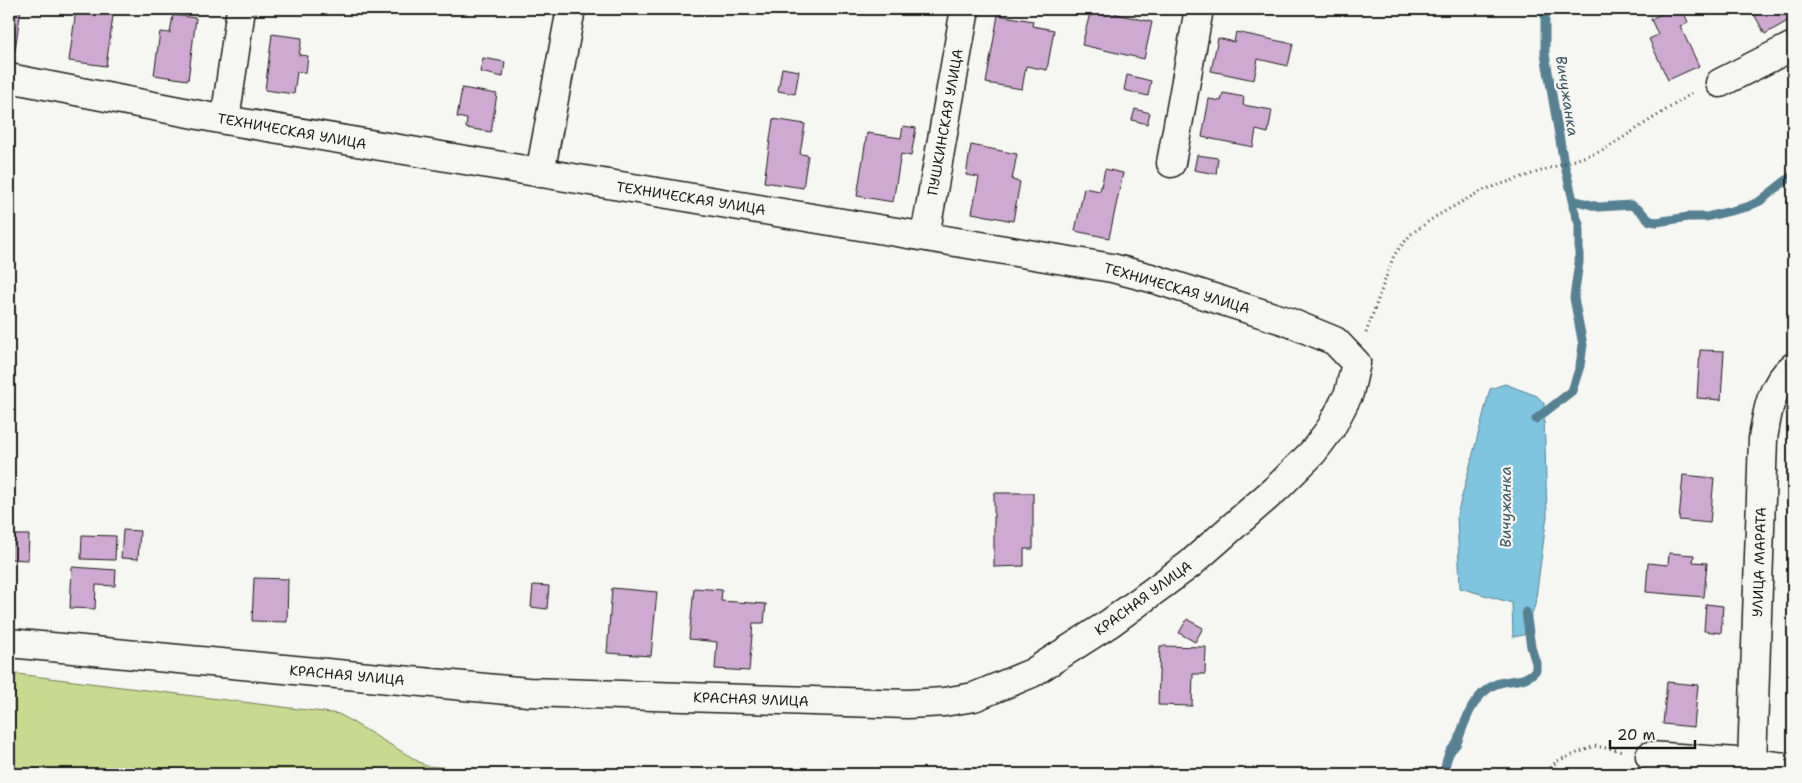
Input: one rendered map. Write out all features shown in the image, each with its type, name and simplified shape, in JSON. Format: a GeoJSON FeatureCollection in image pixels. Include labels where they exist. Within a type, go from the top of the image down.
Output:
{"type":"FeatureCollection","features":[{"type":"Feature","properties":{"kind":"street"},"geometry":{"type":"LineString","coordinates":[[225,120],[241,9]]}},
{"type":"Feature","properties":{"kind":"street"},"geometry":{"type":"LineString","coordinates":[[540,174],[572,9]]}},
{"type":"Feature","properties":{"kind":"street","name":"ПУШКИНСКАЯ УЛИЦА"},"geometry":{"type":"LineString","coordinates":[[925,236],[965,9]]}},
{"type":"Feature","properties":{"kind":"street"},"geometry":{"type":"LineString","coordinates":[[1171,163],[1199,9]]}},
{"type":"Feature","properties":{"kind":"street"},"geometry":{"type":"LineString","coordinates":[[1720,83],[1793,46]]}},
{"type":"Feature","properties":{"kind":"street","name":"ТЕХНИЧЕСКАЯ УЛИЦА"},"geometry":{"type":"LineString","coordinates":[[9,78],[225,120],[1112,268],[1151,278],[1286,321],[1335,341],[1356,363]]}},
{"type":"Feature","properties":{"kind":"street","name":"КРАСНАЯ УЛИЦА"},"geometry":{"type":"LineString","coordinates":[[9,643],[528,692],[908,704],[944,702],[974,697],[1032,674],[1110,624],[1189,565],[1278,487],[1313,452],[1330,428],[1349,393],[1356,363]]}},
{"type":"Feature","properties":{"kind":"street","name":"УЛИЦА МАРАТА"},"geometry":{"type":"LineString","coordinates":[[1752,763],[1763,438],[1772,393],[1792,367]]}},
{"type":"Feature","properties":{"kind":"street"},"geometry":{"type":"LineString","coordinates":[[1650,756],[1752,763],[1793,768]]}},
{"type":"Feature","properties":{"kind":"path"},"geometry":{"type":"LineString","coordinates":[[1356,363],[1394,255],[1411,234],[1435,217],[1483,190],[1602,151],[1693,93],[1720,83]]}},
{"type":"Feature","properties":{"kind":"path"},"geometry":{"type":"LineString","coordinates":[[1543,774],[1557,761],[1594,746],[1650,756]]}},
{"type":"Feature","properties":{"kind":"green space"},"geometry":{"type":"Polygon","coordinates":[[[9,673],[339,714],[426,766],[526,774],[123,774],[9,767],[9,673]]]}},
{"type":"Feature","properties":{"kind":"water"},"geometry":{"type":"Polygon","coordinates":[[[1505,384],[1537,396],[1544,403],[1547,515],[1535,605],[1524,635],[1513,637],[1512,603],[1460,588],[1457,515],[1490,389],[1505,384]]]}},
{"type":"Feature","properties":{"kind":"building"},"geometry":{"type":"Polygon","coordinates":[[[9,9],[21,9],[15,50],[9,49],[9,9]]]}},
{"type":"Feature","properties":{"kind":"building"},"geometry":{"type":"Polygon","coordinates":[[[76,9],[114,9],[106,66],[69,61],[76,9]]]}},
{"type":"Feature","properties":{"kind":"building"},"geometry":{"type":"Polygon","coordinates":[[[1091,9],[1117,9],[1116,14],[1152,22],[1144,59],[1082,45],[1091,9]]]}},
{"type":"Feature","properties":{"kind":"building"},"geometry":{"type":"Polygon","coordinates":[[[1659,9],[1682,9],[1688,22],[1680,26],[1699,66],[1668,80],[1649,39],[1658,35],[1651,19],[1661,14],[1659,9]]]}},
{"type":"Feature","properties":{"kind":"building"},"geometry":{"type":"Polygon","coordinates":[[[1751,9],[1793,9],[1793,18],[1765,34],[1751,9]]]}},
{"type":"Feature","properties":{"kind":"building"},"geometry":{"type":"Polygon","coordinates":[[[173,15],[196,18],[188,80],[154,75],[160,32],[170,33],[173,15]]]}},
{"type":"Feature","properties":{"kind":"building"},"geometry":{"type":"Polygon","coordinates":[[[998,15],[1033,21],[1032,26],[1054,30],[1047,70],[1026,66],[1022,89],[986,83],[998,15]]]}},
{"type":"Feature","properties":{"kind":"building"},"geometry":{"type":"Polygon","coordinates":[[[1236,32],[1293,44],[1288,66],[1258,59],[1254,80],[1211,71],[1218,38],[1234,42],[1236,32]]]}},
{"type":"Feature","properties":{"kind":"building"},"geometry":{"type":"Polygon","coordinates":[[[272,34],[302,38],[299,55],[308,56],[306,73],[297,72],[294,94],[265,90],[272,34]]]}},
{"type":"Feature","properties":{"kind":"building"},"geometry":{"type":"Polygon","coordinates":[[[483,58],[505,62],[503,77],[480,72],[483,58]]]}},
{"type":"Feature","properties":{"kind":"building"},"geometry":{"type":"Polygon","coordinates":[[[782,68],[799,71],[795,94],[778,91],[782,68]]]}},
{"type":"Feature","properties":{"kind":"building"},"geometry":{"type":"Polygon","coordinates":[[[1127,75],[1151,81],[1148,96],[1124,90],[1127,75]]]}},
{"type":"Feature","properties":{"kind":"building"},"geometry":{"type":"Polygon","coordinates":[[[462,88],[497,94],[491,132],[466,128],[467,119],[457,117],[462,88]]]}},
{"type":"Feature","properties":{"kind":"building"},"geometry":{"type":"Polygon","coordinates":[[[1223,93],[1244,97],[1243,105],[1272,110],[1268,133],[1256,130],[1253,147],[1202,137],[1209,99],[1221,101],[1223,93]]]}},
{"type":"Feature","properties":{"kind":"building"},"geometry":{"type":"Polygon","coordinates":[[[1135,109],[1150,113],[1147,124],[1132,120],[1135,109]]]}},
{"type":"Feature","properties":{"kind":"building"},"geometry":{"type":"Polygon","coordinates":[[[773,119],[805,124],[800,154],[808,155],[803,188],[764,182],[773,119]]]}},
{"type":"Feature","properties":{"kind":"building"},"geometry":{"type":"Polygon","coordinates":[[[903,126],[916,128],[911,156],[901,154],[893,202],[857,196],[867,133],[901,138],[903,126]]]}},
{"type":"Feature","properties":{"kind":"building"},"geometry":{"type":"Polygon","coordinates":[[[971,145],[1017,154],[1012,180],[1020,182],[1013,221],[972,213],[979,177],[966,175],[971,145]]]}},
{"type":"Feature","properties":{"kind":"building"},"geometry":{"type":"Polygon","coordinates":[[[1197,155],[1218,158],[1216,174],[1194,170],[1197,155]]]}},
{"type":"Feature","properties":{"kind":"building"},"geometry":{"type":"Polygon","coordinates":[[[1105,169],[1123,173],[1109,238],[1075,231],[1084,188],[1100,191],[1105,169]]]}},
{"type":"Feature","properties":{"kind":"building"},"geometry":{"type":"Polygon","coordinates":[[[1700,350],[1724,351],[1721,400],[1697,398],[1700,350]]]}},
{"type":"Feature","properties":{"kind":"building"},"geometry":{"type":"Polygon","coordinates":[[[1683,475],[1714,478],[1710,523],[1679,520],[1683,475]]]}},
{"type":"Feature","properties":{"kind":"building"},"geometry":{"type":"Polygon","coordinates":[[[994,493],[1033,493],[1033,549],[1024,549],[1024,566],[994,567],[994,493]]]}},
{"type":"Feature","properties":{"kind":"building"},"geometry":{"type":"Polygon","coordinates":[[[123,530],[140,531],[138,559],[121,558],[123,530]]]}},
{"type":"Feature","properties":{"kind":"building"},"geometry":{"type":"Polygon","coordinates":[[[9,535],[29,535],[28,560],[9,559],[9,535]]]}},
{"type":"Feature","properties":{"kind":"building"},"geometry":{"type":"Polygon","coordinates":[[[82,535],[116,536],[115,560],[81,559],[82,535]]]}},
{"type":"Feature","properties":{"kind":"building"},"geometry":{"type":"Polygon","coordinates":[[[1791,552],[1793,552],[1793,598],[1788,598],[1791,552]]]}},
{"type":"Feature","properties":{"kind":"building"},"geometry":{"type":"Polygon","coordinates":[[[1669,553],[1694,555],[1693,562],[1707,563],[1704,597],[1646,592],[1648,563],[1668,565],[1669,553]]]}},
{"type":"Feature","properties":{"kind":"building"},"geometry":{"type":"Polygon","coordinates":[[[72,567],[116,570],[115,586],[96,585],[95,609],[70,608],[72,567]]]}},
{"type":"Feature","properties":{"kind":"building"},"geometry":{"type":"Polygon","coordinates":[[[254,578],[288,579],[287,622],[252,621],[254,578]]]}},
{"type":"Feature","properties":{"kind":"building"},"geometry":{"type":"Polygon","coordinates":[[[533,585],[549,586],[547,609],[531,607],[533,585]]]}},
{"type":"Feature","properties":{"kind":"building"},"geometry":{"type":"Polygon","coordinates":[[[612,588],[657,592],[651,656],[607,653],[612,588]]]}},
{"type":"Feature","properties":{"kind":"building"},"geometry":{"type":"Polygon","coordinates":[[[694,588],[722,590],[721,601],[766,604],[764,623],[753,623],[749,671],[715,669],[717,642],[689,639],[694,588]]]}},
{"type":"Feature","properties":{"kind":"building"},"geometry":{"type":"Polygon","coordinates":[[[1706,604],[1723,606],[1721,633],[1704,631],[1706,604]]]}},
{"type":"Feature","properties":{"kind":"building"},"geometry":{"type":"Polygon","coordinates":[[[1187,619],[1203,628],[1195,642],[1179,633],[1187,619]]]}},
{"type":"Feature","properties":{"kind":"building"},"geometry":{"type":"Polygon","coordinates":[[[1160,646],[1206,647],[1205,674],[1193,674],[1192,706],[1158,705],[1160,646]]]}},
{"type":"Feature","properties":{"kind":"building"},"geometry":{"type":"Polygon","coordinates":[[[1667,682],[1698,685],[1694,727],[1663,724],[1667,682]]]}},
{"type":"Feature","properties":{"kind":"waterway","name":"Вичужанка"},"geometry":{"type":"LineString","coordinates":[[1536,419],[1572,391],[1580,366],[1583,345],[1574,298],[1579,262],[1579,224],[1573,207],[1563,158],[1545,54],[1545,9]]}},
{"type":"Feature","properties":{"kind":"waterway"},"geometry":{"type":"LineString","coordinates":[[1573,200],[1599,207],[1631,205],[1650,221],[1657,222],[1688,217],[1706,217],[1747,207],[1760,201],[1793,175]]}},
{"type":"Feature","properties":{"kind":"waterway","name":"Вичужанка"},"geometry":{"type":"LineString","coordinates":[[1444,774],[1449,755],[1457,743],[1466,718],[1480,696],[1494,685],[1522,679],[1536,670],[1526,612]]}}]}
